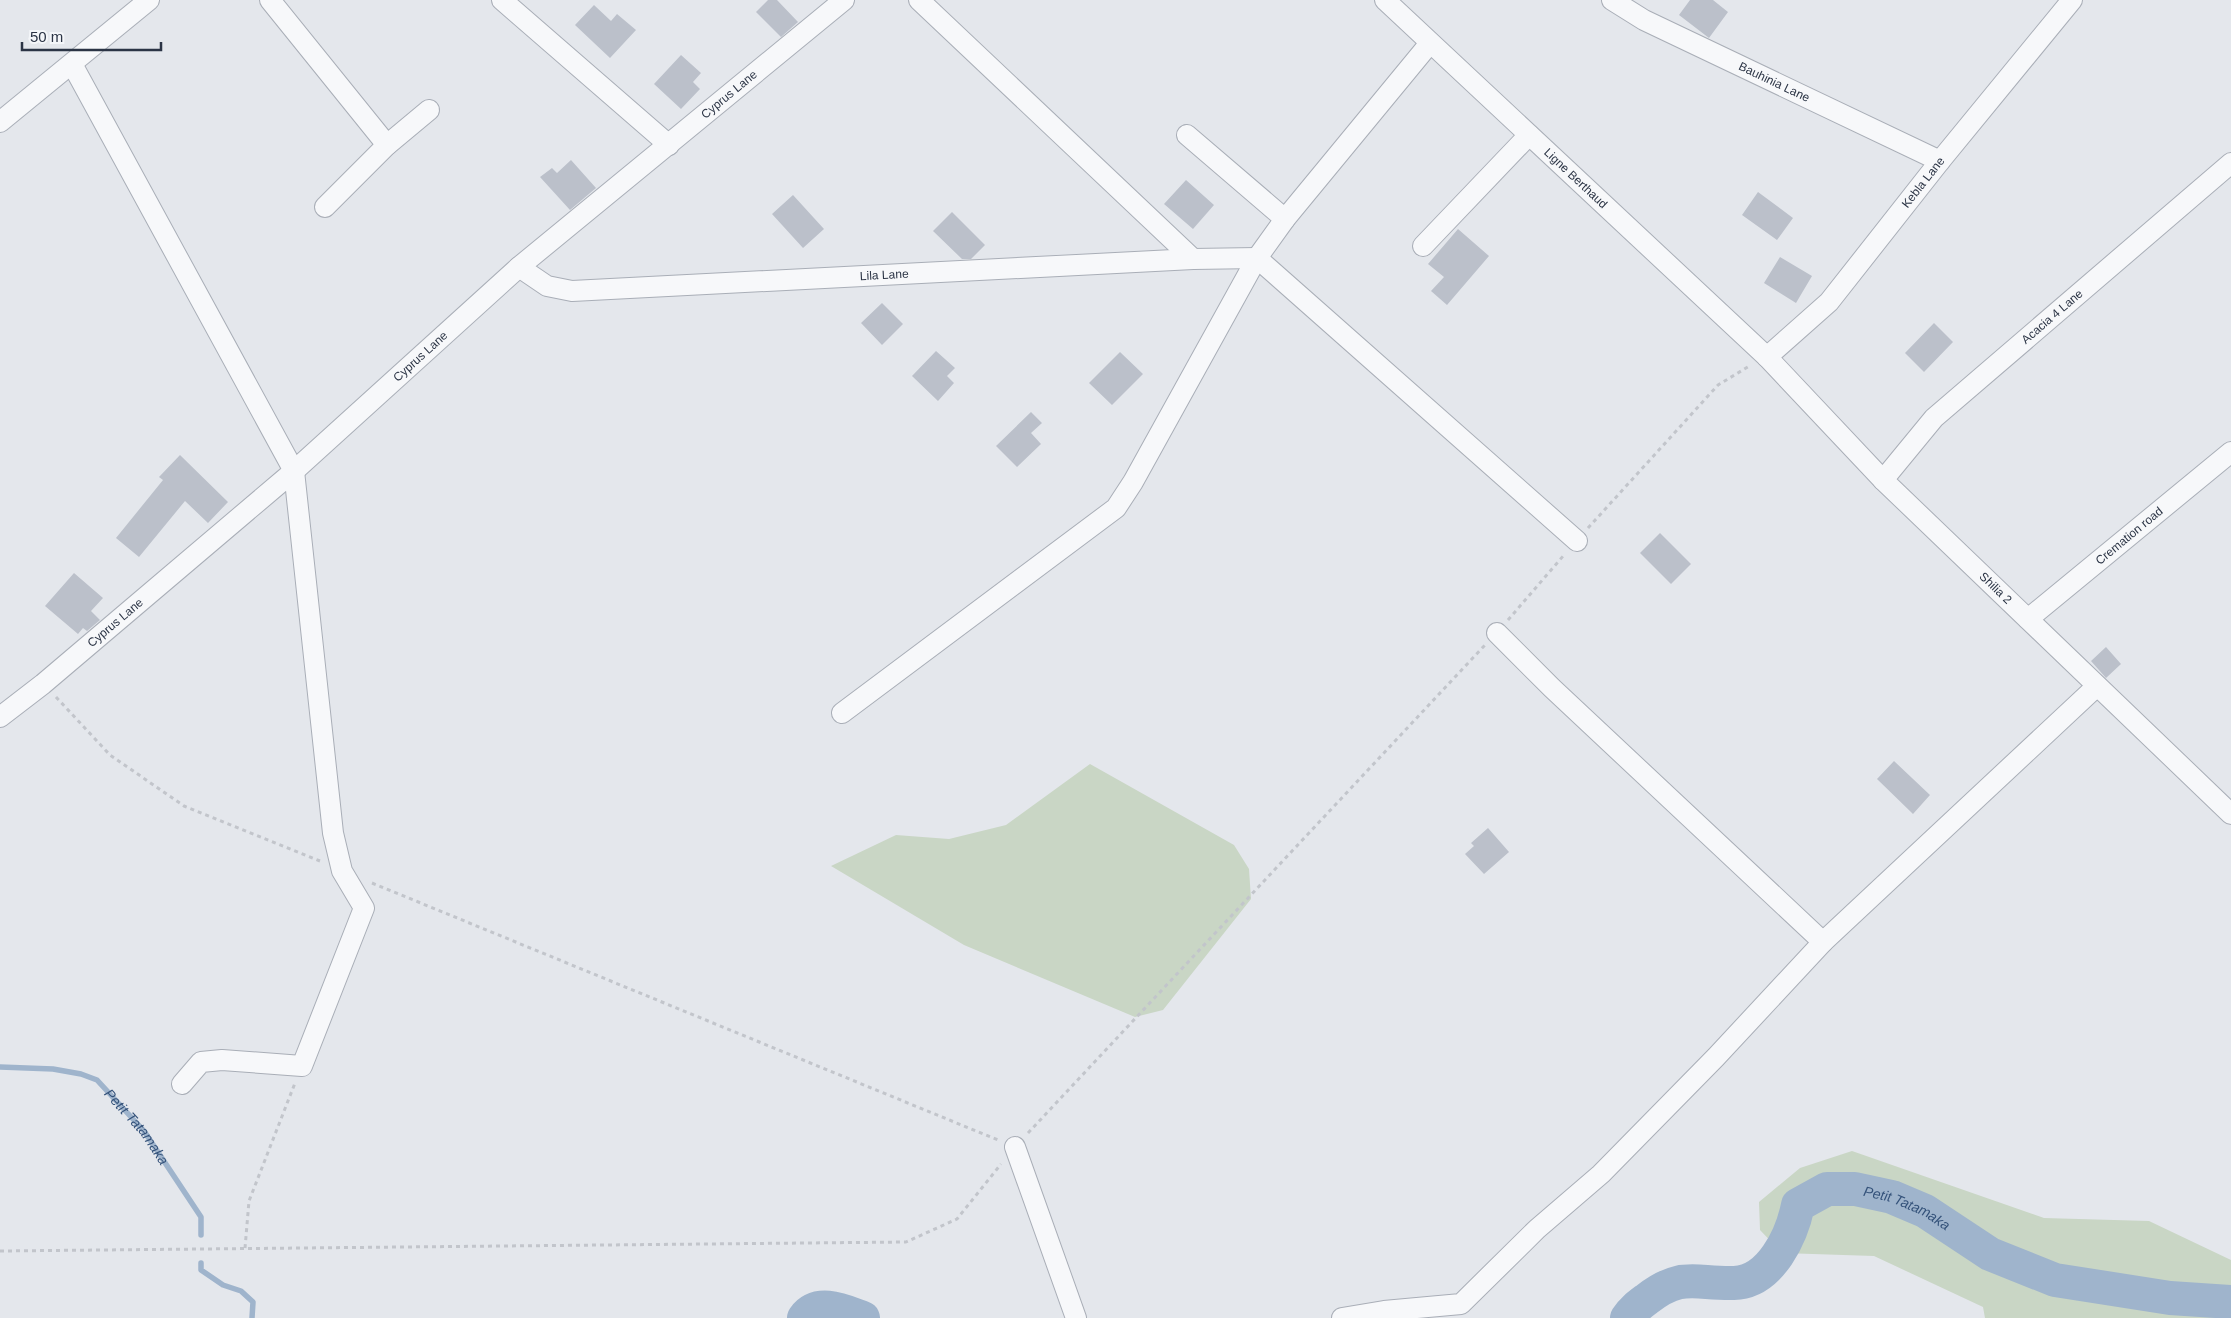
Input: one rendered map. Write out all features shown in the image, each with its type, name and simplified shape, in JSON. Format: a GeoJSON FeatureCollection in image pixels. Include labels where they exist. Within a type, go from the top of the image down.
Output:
{"type":"FeatureCollection","features":[{"type":"Feature","properties":{"kind":"street"},"geometry":{"type":"LineString","coordinates":[[0,122],[149,0]]}},
{"type":"Feature","properties":{"kind":"street"},"geometry":{"type":"LineString","coordinates":[[270,0],[387,145]]}},
{"type":"Feature","properties":{"kind":"street"},"geometry":{"type":"LineString","coordinates":[[502,0],[669,145]]}},
{"type":"Feature","properties":{"kind":"street","name":"Cyprus Lane"},"geometry":{"type":"LineString","coordinates":[[0,717],[43,684],[294,471],[519,267],[844,0]]}},
{"type":"Feature","properties":{"kind":"street"},"geometry":{"type":"LineString","coordinates":[[919,0],[1193,258]]}},
{"type":"Feature","properties":{"kind":"street","name":"Ligne Berthaud"},"geometry":{"type":"LineString","coordinates":[[1385,0],[1766,357]]}},
{"type":"Feature","properties":{"kind":"street","name":"Bauhinia Lane"},"geometry":{"type":"LineString","coordinates":[[1612,0],[1644,20],[1940,161]]}},
{"type":"Feature","properties":{"kind":"street","name":"Kebla Lane"},"geometry":{"type":"LineString","coordinates":[[1766,357],[1829,302],[1940,161],[2072,0]]}},
{"type":"Feature","properties":{"kind":"street"},"geometry":{"type":"LineString","coordinates":[[842,713],[1116,508],[1133,482],[1257,258],[1285,218],[1430,43]]}},
{"type":"Feature","properties":{"kind":"street"},"geometry":{"type":"LineString","coordinates":[[72,64],[294,471],[334,833],[342,871],[364,908],[302,1066],[222,1060],[201,1062],[182,1084]]}},
{"type":"Feature","properties":{"kind":"street"},"geometry":{"type":"LineString","coordinates":[[325,207],[387,145],[429,110]]}},
{"type":"Feature","properties":{"kind":"street"},"geometry":{"type":"LineString","coordinates":[[1187,135],[1285,218]]}},
{"type":"Feature","properties":{"kind":"street"},"geometry":{"type":"LineString","coordinates":[[1422,246],[1529,135]]}},
{"type":"Feature","properties":{"kind":"street","name":"Acacia 4 Lane"},"geometry":{"type":"LineString","coordinates":[[1883,480],[1934,418],[2231,163]]}},
{"type":"Feature","properties":{"kind":"street","name":"Lila Lane"},"geometry":{"type":"LineString","coordinates":[[519,267],[547,286],[572,291],[1193,258],[1257,258]]}},
{"type":"Feature","properties":{"kind":"street"},"geometry":{"type":"LineString","coordinates":[[1257,258],[1577,541]]}},
{"type":"Feature","properties":{"kind":"street","name":"Shilia 2"},"geometry":{"type":"LineString","coordinates":[[1766,357],[1883,480],[2231,814]]}},
{"type":"Feature","properties":{"kind":"street","name":"Cremation road"},"geometry":{"type":"LineString","coordinates":[[2028,619],[2231,452]]}},
{"type":"Feature","properties":{"kind":"street"},"geometry":{"type":"LineString","coordinates":[[1497,633],[1552,688],[1823,942]]}},
{"type":"Feature","properties":{"kind":"street"},"geometry":{"type":"LineString","coordinates":[[1342,1318],[1384,1310],[1461,1304],[1538,1229],[1601,1174],[1716,1057],[1823,942],[2097,686]]}},
{"type":"Feature","properties":{"kind":"street"},"geometry":{"type":"LineString","coordinates":[[1015,1147],[1076,1318]]}},
{"type":"Feature","properties":{"kind":"path"},"geometry":{"type":"LineString","coordinates":[[0,1252],[906,1242],[957,1219],[1015,1147],[1497,633],[1718,385],[1766,357]]}},
{"type":"Feature","properties":{"kind":"path"},"geometry":{"type":"LineString","coordinates":[[43,684],[110,755],[184,806],[342,871]]}},
{"type":"Feature","properties":{"kind":"path"},"geometry":{"type":"LineString","coordinates":[[370,882],[1015,1147]]}},
{"type":"Feature","properties":{"kind":"path"},"geometry":{"type":"LineString","coordinates":[[246,1248],[249,1201],[302,1066]]}},
{"type":"Feature","properties":{"kind":"green space"},"geometry":{"type":"Polygon","coordinates":[[[1090,764],[1234,845],[1249,869],[1251,899],[1163,1010],[1135,1017],[964,945],[831,866],[896,835],[949,839],[1006,825],[1090,764]]]}},
{"type":"Feature","properties":{"kind":"green space"},"geometry":{"type":"Polygon","coordinates":[[[1852,1151],[2044,1218],[2149,1221],[2231,1260],[2231,1318],[1985,1318],[1983,1307],[1874,1256],[1782,1253],[1760,1230],[1759,1202],[1800,1168],[1852,1151]]]}},
{"type":"Feature","properties":{"kind":"building"},"geometry":{"type":"Polygon","coordinates":[[[768,0],[777,0],[798,22],[781,37],[756,12],[768,0]]]}},
{"type":"Feature","properties":{"kind":"building"},"geometry":{"type":"Polygon","coordinates":[[[1690,0],[1713,0],[1728,12],[1709,38],[1679,15],[1690,0]]]}},
{"type":"Feature","properties":{"kind":"building"},"geometry":{"type":"Polygon","coordinates":[[[594,5],[611,21],[617,14],[636,30],[610,58],[575,25],[594,5]]]}},
{"type":"Feature","properties":{"kind":"building"},"geometry":{"type":"Polygon","coordinates":[[[681,55],[701,73],[693,82],[700,89],[681,109],[654,84],[681,55]]]}},
{"type":"Feature","properties":{"kind":"building"},"geometry":{"type":"Polygon","coordinates":[[[571,160],[596,188],[570,210],[540,177],[552,168],[557,173],[571,160]]]}},
{"type":"Feature","properties":{"kind":"building"},"geometry":{"type":"Polygon","coordinates":[[[1186,180],[1214,205],[1193,229],[1164,204],[1186,180]]]}},
{"type":"Feature","properties":{"kind":"building"},"geometry":{"type":"Polygon","coordinates":[[[1758,192],[1793,218],[1777,240],[1742,215],[1758,192]]]}},
{"type":"Feature","properties":{"kind":"building"},"geometry":{"type":"Polygon","coordinates":[[[793,195],[824,229],[803,248],[772,214],[793,195]]]}},
{"type":"Feature","properties":{"kind":"building"},"geometry":{"type":"Polygon","coordinates":[[[952,212],[985,245],[971,259],[962,259],[933,231],[952,212]]]}},
{"type":"Feature","properties":{"kind":"building"},"geometry":{"type":"Polygon","coordinates":[[[1458,229],[1489,256],[1447,305],[1431,291],[1444,277],[1428,264],[1458,229]]]}},
{"type":"Feature","properties":{"kind":"building"},"geometry":{"type":"Polygon","coordinates":[[[1780,257],[1812,276],[1796,303],[1764,283],[1780,257]]]}},
{"type":"Feature","properties":{"kind":"building"},"geometry":{"type":"Polygon","coordinates":[[[882,303],[903,324],[882,345],[861,323],[882,303]]]}},
{"type":"Feature","properties":{"kind":"building"},"geometry":{"type":"Polygon","coordinates":[[[1934,323],[1953,342],[1924,372],[1905,353],[1934,323]]]}},
{"type":"Feature","properties":{"kind":"building"},"geometry":{"type":"Polygon","coordinates":[[[936,351],[955,368],[947,376],[954,383],[938,401],[912,376],[936,351]]]}},
{"type":"Feature","properties":{"kind":"building"},"geometry":{"type":"Polygon","coordinates":[[[1120,352],[1143,374],[1112,405],[1089,383],[1120,352]]]}},
{"type":"Feature","properties":{"kind":"building"},"geometry":{"type":"Polygon","coordinates":[[[1031,412],[1042,423],[1031,433],[1041,444],[1017,467],[996,446],[1031,412]]]}},
{"type":"Feature","properties":{"kind":"building"},"geometry":{"type":"Polygon","coordinates":[[[180,455],[228,502],[208,523],[185,501],[139,557],[116,538],[163,480],[159,477],[180,455]]]}},
{"type":"Feature","properties":{"kind":"building"},"geometry":{"type":"Polygon","coordinates":[[[1660,533],[1691,564],[1671,584],[1640,553],[1660,533]]]}},
{"type":"Feature","properties":{"kind":"building"},"geometry":{"type":"Polygon","coordinates":[[[74,573],[103,598],[91,611],[100,620],[87,631],[83,628],[78,634],[45,606],[74,573]]]}},
{"type":"Feature","properties":{"kind":"building"},"geometry":{"type":"Polygon","coordinates":[[[2106,647],[2121,664],[2106,678],[2091,661],[2106,647]]]}},
{"type":"Feature","properties":{"kind":"building"},"geometry":{"type":"Polygon","coordinates":[[[1894,761],[1930,795],[1913,814],[1877,779],[1894,761]]]}},
{"type":"Feature","properties":{"kind":"building"},"geometry":{"type":"Polygon","coordinates":[[[1488,828],[1509,852],[1484,874],[1465,854],[1474,846],[1471,843],[1488,828]]]}},
{"type":"Feature","properties":{"kind":"waterway","name":"Petit Tatamaka"},"geometry":{"type":"LineString","coordinates":[[0,1067],[53,1069],[81,1074],[97,1080],[144,1131],[201,1217],[201,1235]]}},
{"type":"Feature","properties":{"kind":"waterway","name":"Petit Tatamaka"},"geometry":{"type":"LineString","coordinates":[[1627,1318],[1641,1303],[1659,1291],[1679,1282],[1734,1283],[1747,1281],[1759,1275],[1778,1255],[1785,1243],[1798,1205],[1827,1189],[1855,1189],[1892,1197],[1925,1211],[1990,1254],[2055,1280],[2170,1298],[2231,1302]]}},
{"type":"Feature","properties":{"kind":"waterway","name":"Petit Tatamaka"},"geometry":{"type":"LineString","coordinates":[[201,1263],[201,1270],[223,1285],[241,1291],[253,1302],[252,1318]]}},
{"type":"Feature","properties":{"kind":"waterway","name":"Petit Tatamaka"},"geometry":{"type":"LineString","coordinates":[[804,1318],[810,1312],[824,1308],[841,1310],[863,1318]]}}]}
